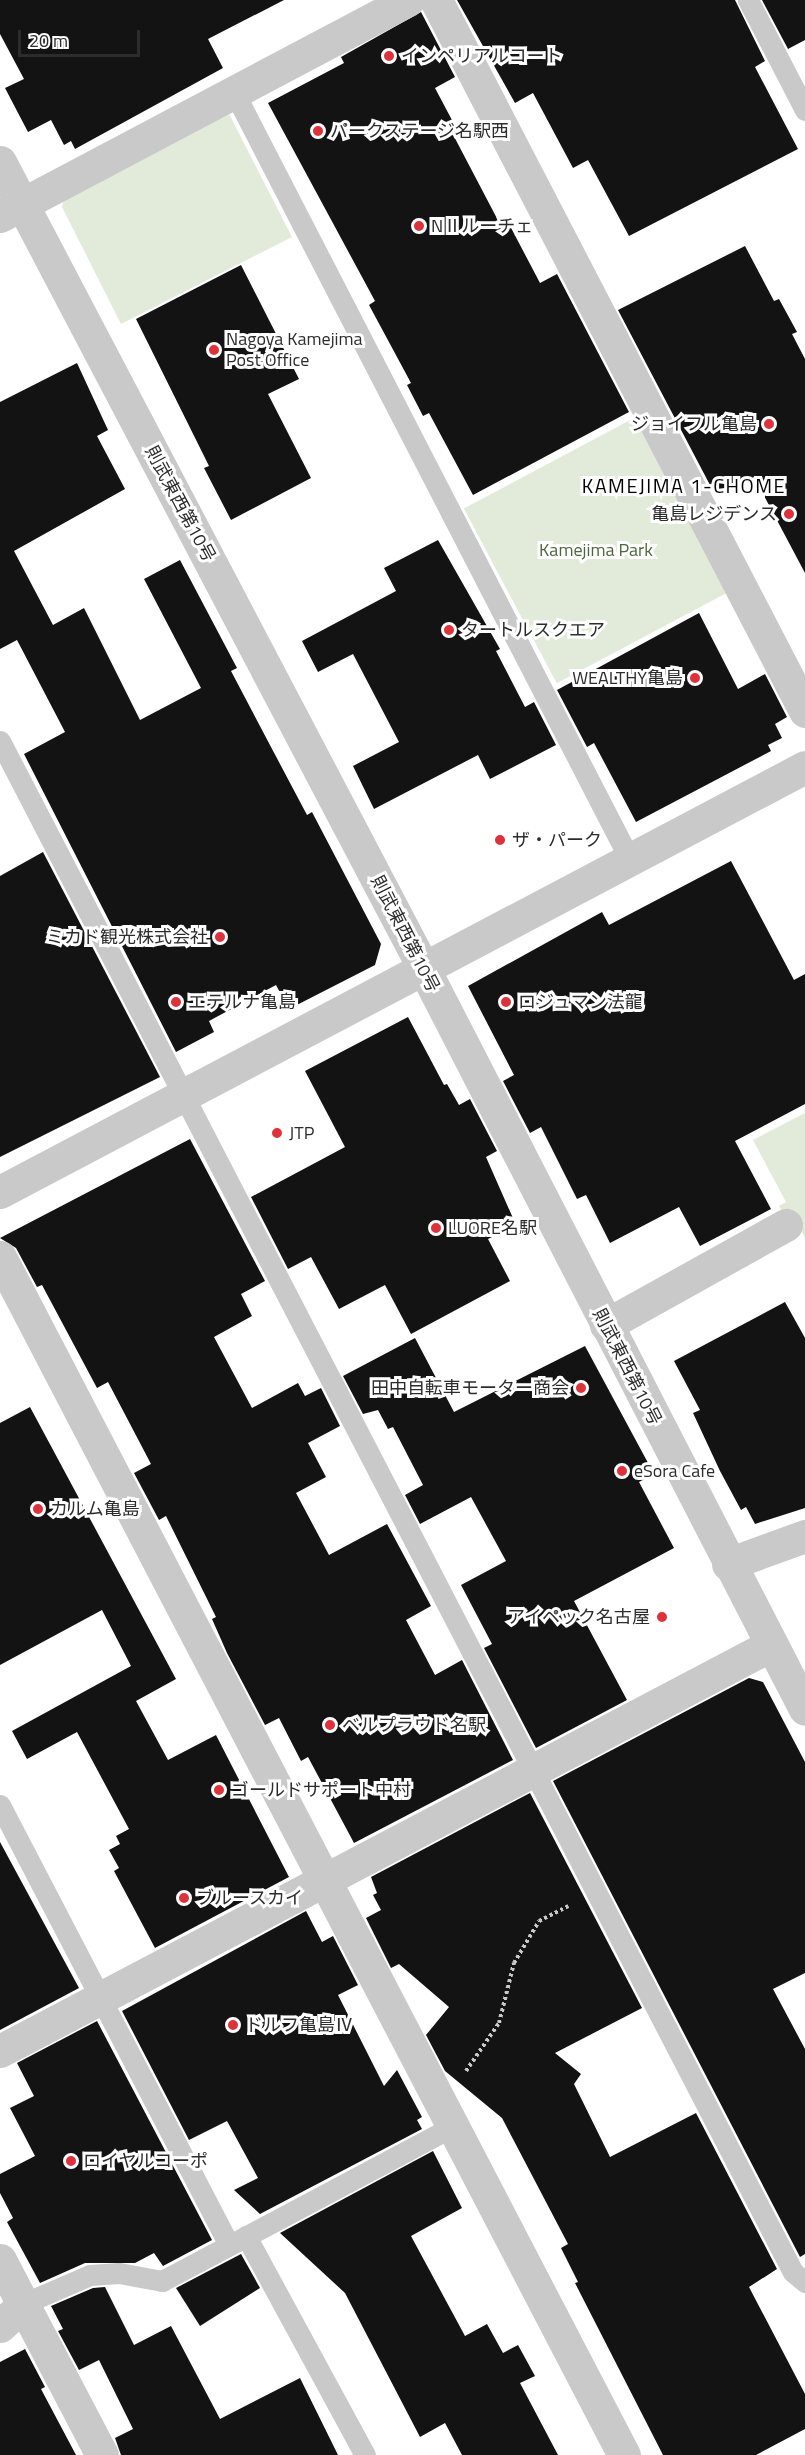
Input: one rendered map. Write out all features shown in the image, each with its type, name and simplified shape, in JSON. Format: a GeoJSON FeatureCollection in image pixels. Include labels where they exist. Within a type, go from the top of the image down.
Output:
{"type":"FeatureCollection","features":[{"type":"Feature","properties":{"kind":"street"},"geometry":{"type":"LineString","coordinates":[[11,210],[408,0]]}},
{"type":"Feature","properties":{"kind":"street"},"geometry":{"type":"LineString","coordinates":[[436,0],[805,711]]}},
{"type":"Feature","properties":{"kind":"street","name":"則武東西第10号"},"geometry":{"type":"LineString","coordinates":[[0,162],[11,210],[424,969],[728,1564],[805,1709]]}},
{"type":"Feature","properties":{"kind":"street"},"geometry":{"type":"LineString","coordinates":[[0,1192],[805,767]]}},
{"type":"Feature","properties":{"kind":"street"},"geometry":{"type":"LineString","coordinates":[[606,1325],[786,1225]]}},
{"type":"Feature","properties":{"kind":"street"},"geometry":{"type":"LineString","coordinates":[[0,1257],[624,2455]]}},
{"type":"Feature","properties":{"kind":"street"},"geometry":{"type":"LineString","coordinates":[[728,1564],[805,1536]]}},
{"type":"Feature","properties":{"kind":"street"},"geometry":{"type":"LineString","coordinates":[[0,2051],[771,1645]]}},
{"type":"Feature","properties":{"kind":"street"},"geometry":{"type":"LineString","coordinates":[[0,2260],[25,2303],[102,2455]]}},
{"type":"Feature","properties":{"kind":"street"},"geometry":{"type":"LineString","coordinates":[[0,2326],[25,2303]]}},
{"type":"Feature","properties":{"kind":"lane"},"geometry":{"type":"LineString","coordinates":[[748,0],[805,110]]}},
{"type":"Feature","properties":{"kind":"lane"},"geometry":{"type":"LineString","coordinates":[[234,92],[630,860]]}},
{"type":"Feature","properties":{"kind":"lane"},"geometry":{"type":"LineString","coordinates":[[0,741],[535,1769],[793,2272],[805,2282]]}},
{"type":"Feature","properties":{"kind":"lane"},"geometry":{"type":"LineString","coordinates":[[0,1805],[100,1998],[237,2240],[365,2455]]}},
{"type":"Feature","properties":{"kind":"lane"},"geometry":{"type":"LineString","coordinates":[[25,2303],[90,2275],[119,2273],[162,2281],[237,2240],[447,2117]]}},
{"type":"Feature","properties":{"kind":"path"},"geometry":{"type":"LineString","coordinates":[[447,2117],[499,2023],[514,1963],[539,1921],[597,1891]]}},
{"type":"Feature","properties":{"kind":"green space"},"geometry":{"type":"Polygon","coordinates":[[[227,110],[292,237],[121,324],[62,207],[65,193],[227,110]]]}},
{"type":"Feature","properties":{"kind":"green space","name":"Kamejima Park"},"geometry":{"type":"Polygon","coordinates":[[[636,417],[729,592],[557,683],[464,509],[636,417]]]}},
{"type":"Feature","properties":{"kind":"green space"},"geometry":{"type":"Polygon","coordinates":[[[805,1113],[805,1238],[800,1228],[792,1231],[779,1206],[786,1202],[753,1140],[805,1113]]]}},
{"type":"Feature","properties":{"kind":"building"},"geometry":{"type":"Polygon","coordinates":[[[0,0],[284,0],[208,39],[223,68],[75,149],[71,141],[64,145],[51,120],[28,132],[5,88],[24,79],[0,34],[0,0]]]}},
{"type":"Feature","properties":{"kind":"building"},"geometry":{"type":"Polygon","coordinates":[[[457,0],[735,0],[765,61],[755,67],[798,149],[629,236],[588,160],[573,168],[533,93],[515,103],[457,0]]]}},
{"type":"Feature","properties":{"kind":"building"},"geometry":{"type":"Polygon","coordinates":[[[762,0],[805,0],[805,40],[788,49],[762,0]]]}},
{"type":"Feature","properties":{"kind":"building"},"geometry":{"type":"Polygon","coordinates":[[[421,12],[455,77],[435,88],[453,122],[448,125],[502,228],[509,224],[540,283],[557,274],[629,412],[473,495],[429,413],[423,416],[407,385],[411,383],[369,305],[375,301],[268,103],[344,63],[341,57],[421,12]]]}},
{"type":"Feature","properties":{"kind":"building"},"geometry":{"type":"Polygon","coordinates":[[[745,246],[774,301],[779,299],[797,332],[792,334],[805,359],[805,573],[754,477],[720,495],[714,483],[710,485],[618,310],[745,246]]]}},
{"type":"Feature","properties":{"kind":"building"},"geometry":{"type":"Polygon","coordinates":[[[241,265],[299,379],[268,394],[311,478],[231,520],[204,468],[209,466],[136,319],[241,265]]]}},
{"type":"Feature","properties":{"kind":"building"},"geometry":{"type":"Polygon","coordinates":[[[77,363],[108,430],[97,436],[125,489],[14,551],[53,625],[84,608],[140,720],[201,688],[144,579],[180,560],[237,668],[231,671],[307,815],[312,812],[381,944],[375,965],[289,1009],[276,985],[209,1021],[214,1032],[176,1052],[24,754],[65,732],[17,640],[0,649],[0,402],[77,363]]]}},
{"type":"Feature","properties":{"kind":"building"},"geometry":{"type":"Polygon","coordinates":[[[438,540],[500,649],[496,651],[525,707],[534,702],[556,745],[490,779],[478,755],[374,809],[353,766],[399,742],[353,654],[318,672],[302,641],[396,591],[384,568],[438,540]]]}},
{"type":"Feature","properties":{"kind":"building"},"geometry":{"type":"Polygon","coordinates":[[[699,613],[738,689],[765,674],[787,717],[775,724],[782,738],[768,745],[771,751],[636,822],[594,743],[587,747],[557,690],[699,613]]]}},
{"type":"Feature","properties":{"kind":"building"},"geometry":{"type":"Polygon","coordinates":[[[43,852],[160,1077],[0,1157],[0,876],[43,852]]]}},
{"type":"Feature","properties":{"kind":"building"},"geometry":{"type":"Polygon","coordinates":[[[731,861],[794,980],[805,974],[805,1104],[735,1141],[771,1209],[700,1246],[679,1207],[610,1243],[586,1195],[577,1199],[541,1127],[530,1133],[503,1081],[514,1075],[468,986],[602,912],[609,925],[731,861]]]}},
{"type":"Feature","properties":{"kind":"building"},"geometry":{"type":"Polygon","coordinates":[[[408,1017],[444,1085],[447,1084],[459,1105],[470,1099],[497,1151],[486,1157],[516,1225],[488,1239],[510,1281],[411,1334],[385,1285],[339,1309],[311,1257],[288,1269],[251,1197],[345,1147],[305,1071],[408,1017]]]}},
{"type":"Feature","properties":{"kind":"building"},"geometry":{"type":"Polygon","coordinates":[[[190,1139],[265,1281],[241,1294],[252,1316],[214,1337],[252,1408],[298,1383],[305,1396],[321,1388],[340,1426],[308,1443],[326,1477],[296,1493],[329,1555],[387,1524],[431,1606],[406,1620],[435,1675],[462,1660],[513,1760],[354,1843],[308,1757],[301,1761],[279,1718],[265,1725],[227,1653],[212,1619],[216,1617],[166,1516],[159,1520],[134,1473],[151,1464],[108,1382],[97,1388],[42,1285],[37,1287],[16,1248],[0,1238],[190,1139]]]}},
{"type":"Feature","properties":{"kind":"building"},"geometry":{"type":"Polygon","coordinates":[[[785,1302],[805,1338],[805,1508],[755,1524],[746,1507],[741,1510],[720,1471],[693,1413],[700,1410],[674,1361],[785,1302]]]}},
{"type":"Feature","properties":{"kind":"building"},"geometry":{"type":"Polygon","coordinates":[[[415,1338],[454,1412],[585,1346],[654,1474],[639,1482],[674,1548],[574,1601],[627,1700],[536,1748],[484,1648],[492,1644],[461,1585],[506,1561],[471,1497],[420,1524],[405,1495],[423,1485],[393,1427],[388,1429],[378,1410],[363,1414],[343,1376],[415,1338]]]}},
{"type":"Feature","properties":{"kind":"building"},"geometry":{"type":"Polygon","coordinates":[[[30,1407],[176,1679],[136,1701],[168,1760],[216,1735],[289,1877],[155,1948],[114,1871],[119,1868],[109,1850],[120,1844],[116,1836],[129,1829],[77,1732],[27,1759],[12,1731],[131,1666],[102,1610],[0,1665],[0,1423],[30,1407]]]}},
{"type":"Feature","properties":{"kind":"building"},"geometry":{"type":"Polygon","coordinates":[[[749,1678],[763,1682],[805,1762],[805,1973],[773,1989],[805,2049],[805,2254],[800,2257],[553,1781],[749,1678]]]}},
{"type":"Feature","properties":{"kind":"building"},"geometry":{"type":"Polygon","coordinates":[[[530,1793],[642,2008],[555,2053],[581,2074],[574,2084],[610,2157],[696,2113],[777,2269],[749,2287],[805,2394],[805,2429],[756,2455],[663,2455],[575,2283],[578,2282],[561,2248],[568,2244],[502,2118],[445,2071],[426,2035],[449,2007],[399,1964],[391,1968],[366,1918],[381,1910],[373,1895],[377,1893],[371,1877],[530,1793]]]}},
{"type":"Feature","properties":{"kind":"building"},"geometry":{"type":"Polygon","coordinates":[[[0,1842],[79,1988],[0,2030],[0,1842]]]}},
{"type":"Feature","properties":{"kind":"building"},"geometry":{"type":"Polygon","coordinates":[[[306,1911],[322,1942],[333,1936],[358,1985],[338,1995],[384,2086],[397,2070],[422,2117],[417,2120],[422,2129],[260,2214],[234,2190],[258,2178],[227,2121],[189,2140],[122,2011],[306,1911]]]}},
{"type":"Feature","properties":{"kind":"building"},"geometry":{"type":"Polygon","coordinates":[[[97,2021],[212,2240],[163,2266],[154,2253],[135,2263],[85,2263],[40,2283],[7,2222],[13,2218],[0,2193],[0,2174],[35,2156],[10,2108],[34,2096],[17,2063],[97,2021]]]}},
{"type":"Feature","properties":{"kind":"building"},"geometry":{"type":"Polygon","coordinates":[[[433,2151],[462,2208],[411,2236],[465,2336],[487,2324],[503,2353],[518,2345],[535,2376],[520,2383],[558,2455],[462,2455],[445,2423],[420,2437],[345,2293],[280,2233],[433,2151]]]}},
{"type":"Feature","properties":{"kind":"building"},"geometry":{"type":"Polygon","coordinates":[[[241,2254],[260,2288],[200,2326],[176,2288],[241,2254]]]}},
{"type":"Feature","properties":{"kind":"building"},"geometry":{"type":"Polygon","coordinates":[[[105,2287],[134,2345],[171,2326],[220,2419],[300,2378],[338,2455],[121,2455],[115,2438],[133,2429],[99,2360],[79,2370],[58,2331],[63,2329],[51,2306],[93,2288],[105,2287]]]}},
{"type":"Feature","properties":{"kind":"building"},"geometry":{"type":"Polygon","coordinates":[[[25,2349],[45,2387],[41,2389],[76,2455],[0,2455],[0,2362],[25,2349]]]}},
{"type":"Feature","properties":{"kind":"place","name":"インペリアルコート"},"geometry":{"type":"Point","coordinates":[389,56]}},
{"type":"Feature","properties":{"kind":"place","name":"パークステージ名駅西"},"geometry":{"type":"Point","coordinates":[318,131]}},
{"type":"Feature","properties":{"kind":"place","name":"NⅡルーチェ"},"geometry":{"type":"Point","coordinates":[419,226]}},
{"type":"Feature","properties":{"kind":"place","name":"Nagoya Kamejima Post Office"},"geometry":{"type":"Point","coordinates":[214,350]}},
{"type":"Feature","properties":{"kind":"place","name":"ジョイフル亀島"},"geometry":{"type":"Point","coordinates":[769,424]}},
{"type":"Feature","properties":{"kind":"place","name":"亀島レジデンス"},"geometry":{"type":"Point","coordinates":[789,514]}},
{"type":"Feature","properties":{"kind":"place","name":"タートルスクエア"},"geometry":{"type":"Point","coordinates":[449,630]}},
{"type":"Feature","properties":{"kind":"place","name":"WEALTHY亀島"},"geometry":{"type":"Point","coordinates":[695,678]}},
{"type":"Feature","properties":{"kind":"place","name":"ザ・パーク"},"geometry":{"type":"Point","coordinates":[500,840]}},
{"type":"Feature","properties":{"kind":"place","name":"ミカド観光株式会社"},"geometry":{"type":"Point","coordinates":[220,937]}},
{"type":"Feature","properties":{"kind":"place","name":"エテルナ亀島"},"geometry":{"type":"Point","coordinates":[176,1002]}},
{"type":"Feature","properties":{"kind":"place","name":"ロジュマン法龍"},"geometry":{"type":"Point","coordinates":[506,1002]}},
{"type":"Feature","properties":{"kind":"place","name":"JTP"},"geometry":{"type":"Point","coordinates":[277,1133]}},
{"type":"Feature","properties":{"kind":"place","name":"LUORE名駅"},"geometry":{"type":"Point","coordinates":[436,1228]}},
{"type":"Feature","properties":{"kind":"place","name":"田中自転車モーター商会"},"geometry":{"type":"Point","coordinates":[581,1388]}},
{"type":"Feature","properties":{"kind":"place","name":"eSora Cafe"},"geometry":{"type":"Point","coordinates":[622,1471]}},
{"type":"Feature","properties":{"kind":"place","name":"カルム亀島"},"geometry":{"type":"Point","coordinates":[38,1509]}},
{"type":"Feature","properties":{"kind":"place","name":"アイペック名古屋"},"geometry":{"type":"Point","coordinates":[662,1617]}},
{"type":"Feature","properties":{"kind":"place","name":"ベルプラウド名駅"},"geometry":{"type":"Point","coordinates":[330,1725]}},
{"type":"Feature","properties":{"kind":"place","name":"ゴールドサポート中村"},"geometry":{"type":"Point","coordinates":[219,1790]}},
{"type":"Feature","properties":{"kind":"place","name":"ブルースカイ"},"geometry":{"type":"Point","coordinates":[184,1898]}},
{"type":"Feature","properties":{"kind":"place","name":"ドルフ亀島Ⅳ"},"geometry":{"type":"Point","coordinates":[233,2025]}},
{"type":"Feature","properties":{"kind":"place","name":"ロイヤルコーポ"},"geometry":{"type":"Point","coordinates":[71,2161]}},
{"type":"Feature","properties":{"kind":"district","name":"KAMEJIMA 1-CHOME"},"geometry":{"type":"Point","coordinates":[684,485]}}]}
